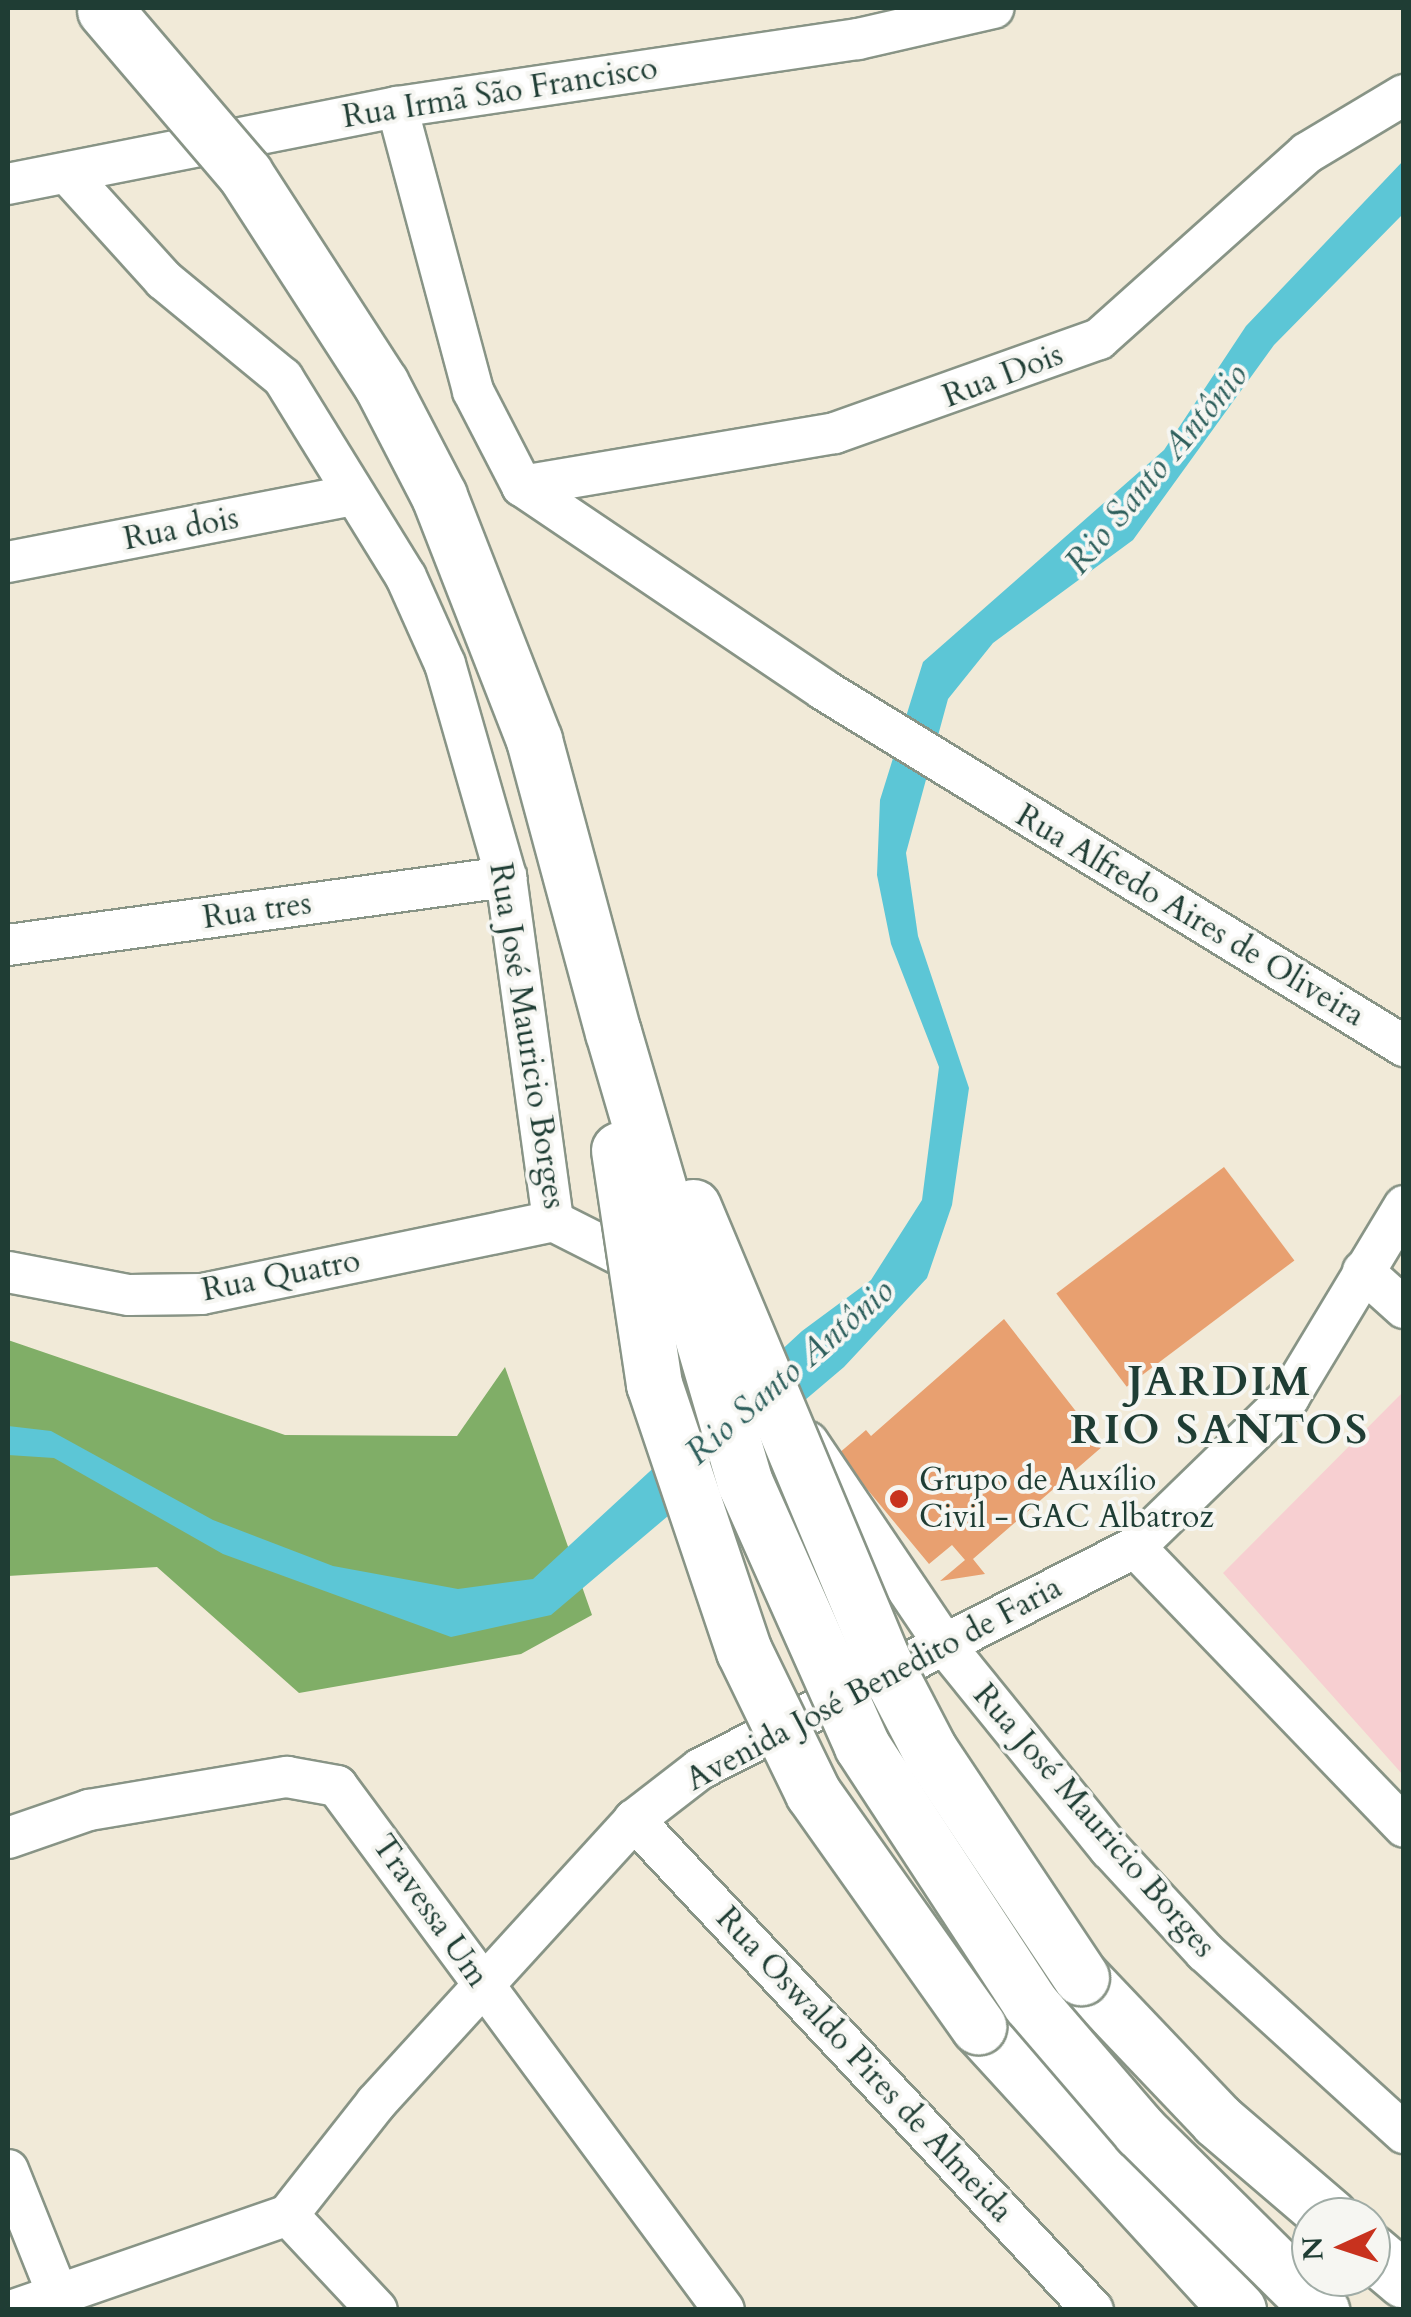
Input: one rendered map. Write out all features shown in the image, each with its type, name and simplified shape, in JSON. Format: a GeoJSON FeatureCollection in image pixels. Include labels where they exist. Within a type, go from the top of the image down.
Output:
{"type":"FeatureCollection","features":[{"type":"Feature","properties":{"kind":"highway"},"geometry":{"type":"LineString","coordinates":[[106,10],[246,174],[382,384],[439,496],[534,740],[612,1032],[745,1483],[862,1746],[1030,2002],[1140,2131],[1322,2310]]}},
{"type":"Feature","properties":{"kind":"highway"},"geometry":{"type":"LineString","coordinates":[[612,1032],[672,1152],[881,1656],[940,1767],[1082,1977],[1217,2120],[1307,2197]]}},
{"type":"Feature","properties":{"kind":"highway"},"geometry":{"type":"LineString","coordinates":[[612,1032],[639,1310],[698,1534],[813,1794],[978,2026],[1238,2310]]}},
{"type":"Feature","properties":{"kind":"street","name":"Rua Irmã São Francisco"},"geometry":{"type":"LineString","coordinates":[[8,184],[397,106],[858,39],[993,8]]}},
{"type":"Feature","properties":{"kind":"street","name":"Rua Dois"},"geometry":{"type":"LineString","coordinates":[[522,486],[835,433],[1099,339],[1307,153],[1404,95]]}},
{"type":"Feature","properties":{"kind":"street"},"geometry":{"type":"LineString","coordinates":[[397,106],[473,392],[522,486]]}},
{"type":"Feature","properties":{"kind":"street"},"geometry":{"type":"LineString","coordinates":[[67,174],[164,280],[282,378],[354,495]]}},
{"type":"Feature","properties":{"kind":"street","name":"Rua Alfredo Aires de Oliveira"},"geometry":{"type":"LineString","coordinates":[[522,486],[824,690],[1404,1046]]}},
{"type":"Feature","properties":{"kind":"street","name":"Rua dois"},"geometry":{"type":"LineString","coordinates":[[8,562],[354,495]]}},
{"type":"Feature","properties":{"kind":"street","name":"Rua José Mauricio Borges"},"geometry":{"type":"LineString","coordinates":[[354,495],[406,577],[445,664],[506,877],[554,1221],[647,1267],[726,1334],[829,1471],[946,1648],[1205,1952],[1404,2133]]}},
{"type":"Feature","properties":{"kind":"street","name":"Rua tres"},"geometry":{"type":"LineString","coordinates":[[8,945],[506,877]]}},
{"type":"Feature","properties":{"kind":"street","name":"Avenida José Benedito de Faria"},"geometry":{"type":"LineString","coordinates":[[288,2215],[481,1984],[634,1820],[700,1769],[946,1648],[1135,1547],[1289,1396],[1404,1206]]}},
{"type":"Feature","properties":{"kind":"street","name":"Rua Quatro"},"geometry":{"type":"LineString","coordinates":[[8,1272],[130,1295],[202,1294],[554,1221]]}},
{"type":"Feature","properties":{"kind":"street"},"geometry":{"type":"LineString","coordinates":[[1363,1271],[1404,1308]]}},
{"type":"Feature","properties":{"kind":"street"},"geometry":{"type":"LineString","coordinates":[[1135,1547],[1404,1827]]}},
{"type":"Feature","properties":{"kind":"street","name":"Travessa Um"},"geometry":{"type":"LineString","coordinates":[[8,1838],[89,1810],[315,1780],[356,1806],[481,1984],[724,2310]]}},
{"type":"Feature","properties":{"kind":"street","name":"Rua Oswaldo Pires de Almeida"},"geometry":{"type":"LineString","coordinates":[[634,1820],[1093,2310]]}},
{"type":"Feature","properties":{"kind":"street"},"geometry":{"type":"LineString","coordinates":[[8,2170],[62,2301]]}},
{"type":"Feature","properties":{"kind":"street"},"geometry":{"type":"LineString","coordinates":[[14,2310],[62,2301],[288,2215],[377,2310]]}},
{"type":"Feature","properties":{"kind":"shaded area"},"geometry":{"type":"Polygon","coordinates":[[[1403,1392],[1403,1775],[1223,1573],[1403,1392]]]}},
{"type":"Feature","properties":{"kind":"green space"},"geometry":{"type":"Polygon","coordinates":[[[8,1340],[285,1435],[457,1436],[505,1367],[592,1615],[521,1654],[299,1693],[157,1567],[8,1576],[8,1340]]]}},
{"type":"Feature","properties":{"kind":"water","name":"Rio Santo Antônio"},"geometry":{"type":"Polygon","coordinates":[[[1403,161],[1403,214],[1274,345],[1133,540],[993,643],[948,699],[906,853],[918,936],[969,1088],[952,1205],[927,1278],[844,1367],[551,1615],[451,1637],[223,1554],[54,1458],[8,1455],[8,1426],[51,1431],[213,1520],[333,1566],[458,1589],[533,1579],[802,1331],[871,1280],[922,1200],[939,1067],[891,944],[877,875],[880,800],[923,662],[1164,450],[1246,326],[1403,161]]]}},
{"type":"Feature","properties":{"kind":"building"},"geometry":{"type":"Polygon","coordinates":[[[1224,1167],[1294,1260],[1127,1387],[1056,1293],[1224,1167]]]}},
{"type":"Feature","properties":{"kind":"building"},"geometry":{"type":"Polygon","coordinates":[[[1004,1319],[1103,1446],[973,1559],[985,1574],[940,1581],[965,1560],[952,1545],[929,1564],[838,1454],[866,1430],[871,1436],[1004,1319]]]}},
{"type":"Feature","properties":{"kind":"place","name":"Grupo de Auxílio Civil - GAC Albatroz"},"geometry":{"type":"Point","coordinates":[899,1499]}},
{"type":"Feature","properties":{"kind":"district","name":"JARDIM RIO SANTOS"},"geometry":{"type":"Point","coordinates":[1220,1406]}}]}
